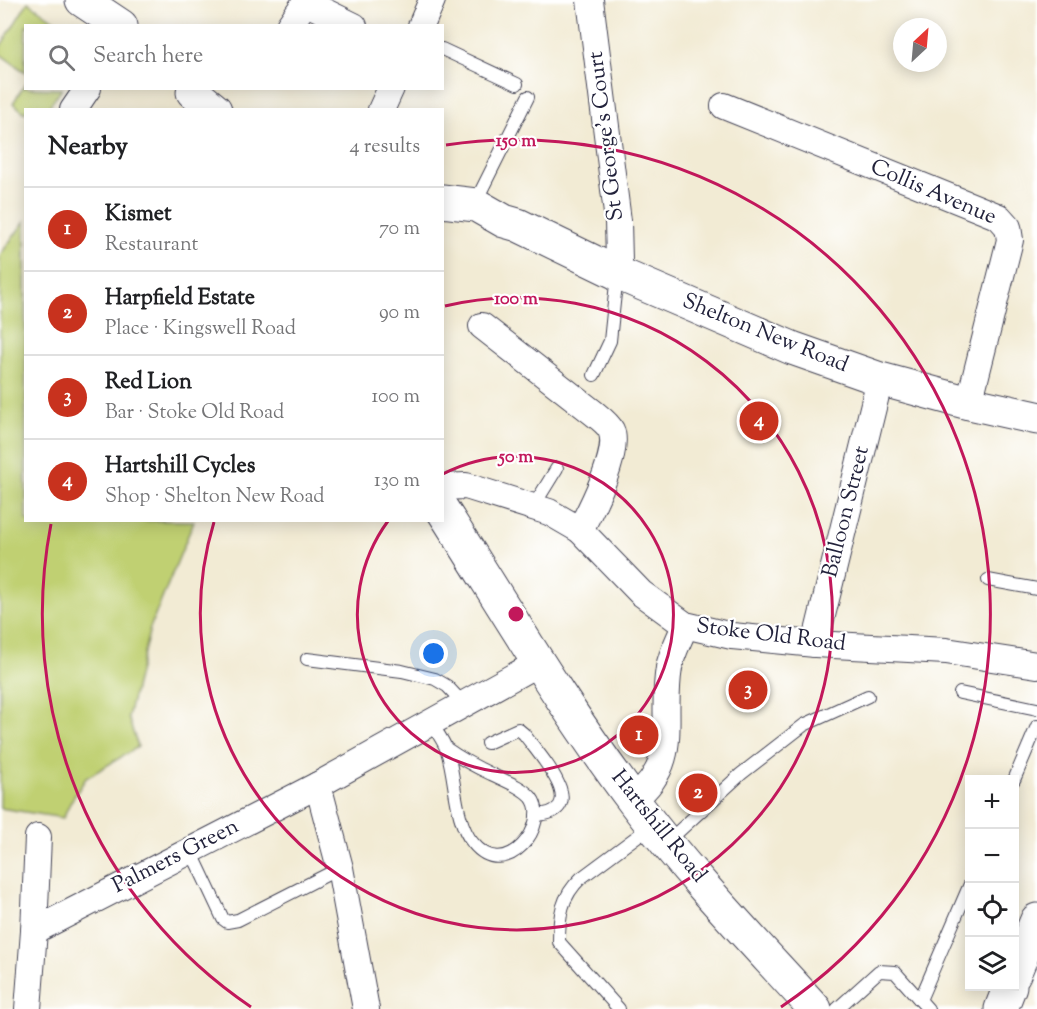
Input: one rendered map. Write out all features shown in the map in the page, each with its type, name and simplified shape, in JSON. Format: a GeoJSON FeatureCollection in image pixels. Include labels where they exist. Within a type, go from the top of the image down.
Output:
{"type":"FeatureCollection","features":[{"type":"Feature","properties":{"kind":"main road","name":"Shelton New Road"},"geometry":{"type":"LineString","coordinates":[[444,201],[476,205],[504,221],[535,233],[617,273],[792,348],[879,379],[1037,418]]}},
{"type":"Feature","properties":{"kind":"main road","name":"Shelton New Road"},"geometry":{"type":"LineString","coordinates":[[444,222],[504,221]]}},
{"type":"Feature","properties":{"kind":"main road","name":"Hartshill Road"},"geometry":{"type":"LineString","coordinates":[[444,512],[538,663],[651,823],[815,1009]]}},
{"type":"Feature","properties":{"kind":"main road"},"geometry":{"type":"LineString","coordinates":[[1019,964],[1034,933]]}},
{"type":"Feature","properties":{"kind":"main road"},"geometry":{"type":"LineString","coordinates":[[1001,1009],[1008,991]]}},
{"type":"Feature","properties":{"kind":"street"},"geometry":{"type":"LineString","coordinates":[[422,24],[432,0]]}},
{"type":"Feature","properties":{"kind":"street","name":"St George's Court"},"geometry":{"type":"LineString","coordinates":[[590,0],[618,221],[617,273]]}},
{"type":"Feature","properties":{"kind":"street"},"geometry":{"type":"LineString","coordinates":[[290,24],[305,1],[350,24]]}},
{"type":"Feature","properties":{"kind":"street"},"geometry":{"type":"LineString","coordinates":[[74,108],[87,90]]}},
{"type":"Feature","properties":{"kind":"street"},"geometry":{"type":"LineString","coordinates":[[382,108],[390,90]]}},
{"type":"Feature","properties":{"kind":"street","name":"Collis Avenue"},"geometry":{"type":"LineString","coordinates":[[724,106],[999,217],[1008,227],[1010,240],[969,403]]}},
{"type":"Feature","properties":{"kind":"street"},"geometry":{"type":"LineString","coordinates":[[482,326],[526,349],[610,429],[613,438],[608,466],[597,499],[580,531]]}},
{"type":"Feature","properties":{"kind":"street","name":"Balloon Street"},"geometry":{"type":"LineString","coordinates":[[815,644],[879,379]]}},
{"type":"Feature","properties":{"kind":"street","name":"Stoke Old Road"},"geometry":{"type":"LineString","coordinates":[[444,487],[480,486],[549,512],[580,531],[641,593],[685,625],[732,636],[815,644],[946,651],[1037,665]]}},
{"type":"Feature","properties":{"kind":"street"},"geometry":{"type":"LineString","coordinates":[[651,823],[642,793],[655,775],[666,750],[669,667],[685,625]]}},
{"type":"Feature","properties":{"kind":"street","name":"Palmers Green"},"geometry":{"type":"LineString","coordinates":[[34,931],[318,785],[538,663]]}},
{"type":"Feature","properties":{"kind":"street"},"geometry":{"type":"LineString","coordinates":[[318,785],[340,868],[366,1009]]}},
{"type":"Feature","properties":{"kind":"street"},"geometry":{"type":"LineString","coordinates":[[28,1009],[38,837]]}},
{"type":"Feature","properties":{"kind":"lane"},"geometry":{"type":"LineString","coordinates":[[444,50],[517,84]]}},
{"type":"Feature","properties":{"kind":"lane"},"geometry":{"type":"LineString","coordinates":[[476,205],[528,97]]}},
{"type":"Feature","properties":{"kind":"lane"},"geometry":{"type":"LineString","coordinates":[[594,375],[609,341],[617,273]]}},
{"type":"Feature","properties":{"kind":"lane"},"geometry":{"type":"LineString","coordinates":[[533,507],[557,468]]}},
{"type":"Feature","properties":{"kind":"lane"},"geometry":{"type":"LineString","coordinates":[[988,580],[1037,589]]}},
{"type":"Feature","properties":{"kind":"lane"},"geometry":{"type":"LineString","coordinates":[[307,659],[402,671],[435,679],[447,686],[464,704]]}},
{"type":"Feature","properties":{"kind":"lane"},"geometry":{"type":"LineString","coordinates":[[960,693],[1037,709]]}},
{"type":"Feature","properties":{"kind":"lane"},"geometry":{"type":"LineString","coordinates":[[619,1009],[559,942],[560,914],[571,888],[580,878],[651,823],[741,774],[804,725],[868,696]]}},
{"type":"Feature","properties":{"kind":"lane"},"geometry":{"type":"LineString","coordinates":[[431,723],[447,749],[463,822],[472,843],[483,852],[496,857],[507,857],[515,853],[534,827],[536,815],[532,798],[447,749]]}},
{"type":"Feature","properties":{"kind":"lane"},"geometry":{"type":"LineString","coordinates":[[1016,775],[1037,726]]}},
{"type":"Feature","properties":{"kind":"lane"},"geometry":{"type":"LineString","coordinates":[[487,743],[518,729],[525,734],[561,787],[562,802],[557,810],[548,814],[536,815]]}},
{"type":"Feature","properties":{"kind":"lane"},"geometry":{"type":"LineString","coordinates":[[190,849],[223,919],[227,922],[237,920],[340,868]]}},
{"type":"Feature","properties":{"kind":"lane"},"geometry":{"type":"LineString","coordinates":[[837,1009],[879,971],[895,972],[924,1004],[965,895]]}},
{"type":"Feature","properties":{"kind":"green space"},"geometry":{"type":"Polygon","coordinates":[[[28,2],[60,24],[24,24],[24,71],[0,54],[0,47],[28,2]]]}},
{"type":"Feature","properties":{"kind":"green space"},"geometry":{"type":"Polygon","coordinates":[[[24,86],[24,90],[61,90],[48,108],[24,108],[24,112],[13,103],[24,86]]]}},
{"type":"Feature","properties":{"kind":"green space"},"geometry":{"type":"Polygon","coordinates":[[[24,222],[24,522],[194,522],[150,628],[128,717],[138,747],[86,778],[63,818],[0,808],[0,255],[24,222]]]}},
{"type":"Feature","properties":{"kind":"place","name":"Hartshill Cycles"},"geometry":{"type":"Point","coordinates":[759,421]}},
{"type":"Feature","properties":{"kind":"place","name":"Red Lion"},"geometry":{"type":"Point","coordinates":[748,690]}},
{"type":"Feature","properties":{"kind":"place","name":"Kismet"},"geometry":{"type":"Point","coordinates":[639,735]}},
{"type":"Feature","properties":{"kind":"place","name":"Harpfield Estate"},"geometry":{"type":"Point","coordinates":[698,793]}}]}
